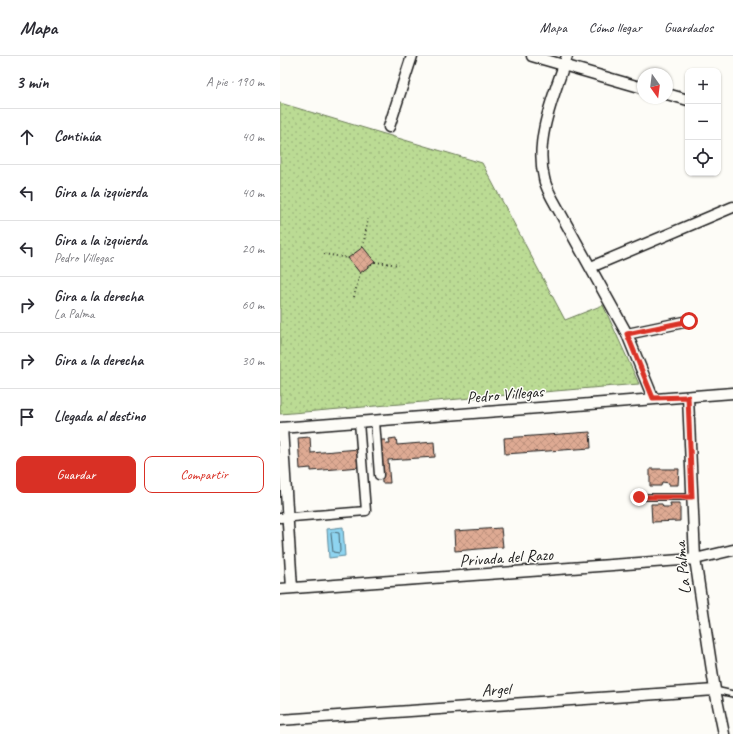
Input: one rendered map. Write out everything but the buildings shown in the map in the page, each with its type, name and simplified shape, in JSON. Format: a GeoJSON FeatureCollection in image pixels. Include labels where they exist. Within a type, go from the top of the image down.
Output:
{"type":"FeatureCollection","features":[{"type":"Feature","properties":{"kind":"street"},"geometry":{"type":"LineString","coordinates":[[389,127],[412,56]]}},
{"type":"Feature","properties":{"kind":"street"},"geometry":{"type":"LineString","coordinates":[[532,56],[637,86]]}},
{"type":"Feature","properties":{"kind":"street"},"geometry":{"type":"LineString","coordinates":[[567,56],[545,126],[542,158],[544,179],[552,198],[592,267],[627,334],[653,398]]}},
{"type":"Feature","properties":{"kind":"street"},"geometry":{"type":"LineString","coordinates":[[673,96],[685,99]]}},
{"type":"Feature","properties":{"kind":"street"},"geometry":{"type":"LineString","coordinates":[[592,267],[733,207]]}},
{"type":"Feature","properties":{"kind":"street"},"geometry":{"type":"LineString","coordinates":[[627,334],[689,321]]}},
{"type":"Feature","properties":{"kind":"street","name":"Pedro Villegas"},"geometry":{"type":"LineString","coordinates":[[281,428],[733,393]]}},
{"type":"Feature","properties":{"kind":"street","name":"La Palma"},"geometry":{"type":"LineString","coordinates":[[688,397],[695,559],[715,690],[724,734]]}},
{"type":"Feature","properties":{"kind":"street"},"geometry":{"type":"LineString","coordinates":[[375,421],[379,475]]}},
{"type":"Feature","properties":{"kind":"street"},"geometry":{"type":"LineString","coordinates":[[284,518],[366,511],[359,422]]}},
{"type":"Feature","properties":{"kind":"street"},"geometry":{"type":"LineString","coordinates":[[281,428],[284,518],[292,588]]}},
{"type":"Feature","properties":{"kind":"street","name":"Privada del Razo"},"geometry":{"type":"LineString","coordinates":[[280,589],[695,559],[733,550]]}},
{"type":"Feature","properties":{"kind":"street","name":"Argel"},"geometry":{"type":"LineString","coordinates":[[280,720],[715,690]]}},
{"type":"Feature","properties":{"kind":"lane"},"geometry":{"type":"LineString","coordinates":[[639,497],[692,497]]}},
{"type":"Feature","properties":{"kind":"lane"},"geometry":{"type":"LineString","coordinates":[[715,690],[733,694]]}},
{"type":"Feature","properties":{"kind":"path"},"geometry":{"type":"LineString","coordinates":[[363,247],[368,219]]}},
{"type":"Feature","properties":{"kind":"path"},"geometry":{"type":"LineString","coordinates":[[324,254],[348,258]]}},
{"type":"Feature","properties":{"kind":"path"},"geometry":{"type":"LineString","coordinates":[[375,262],[399,265]]}},
{"type":"Feature","properties":{"kind":"path"},"geometry":{"type":"LineString","coordinates":[[354,297],[360,273]]}},
{"type":"Feature","properties":{"kind":"green space"},"geometry":{"type":"Polygon","coordinates":[[[280,103],[482,163],[565,320],[603,305],[639,384],[280,414],[280,103]]]}},
{"type":"Feature","properties":{"kind":"water"},"geometry":{"type":"Polygon","coordinates":[[[343,527],[345,556],[329,558],[327,529],[343,527]]]}},
{"type":"Feature","properties":{"kind":"route"},"geometry":{"type":"LineString","coordinates":[[639,497],[692,497],[688,397],[653,398],[627,334],[689,321]]}}]}
